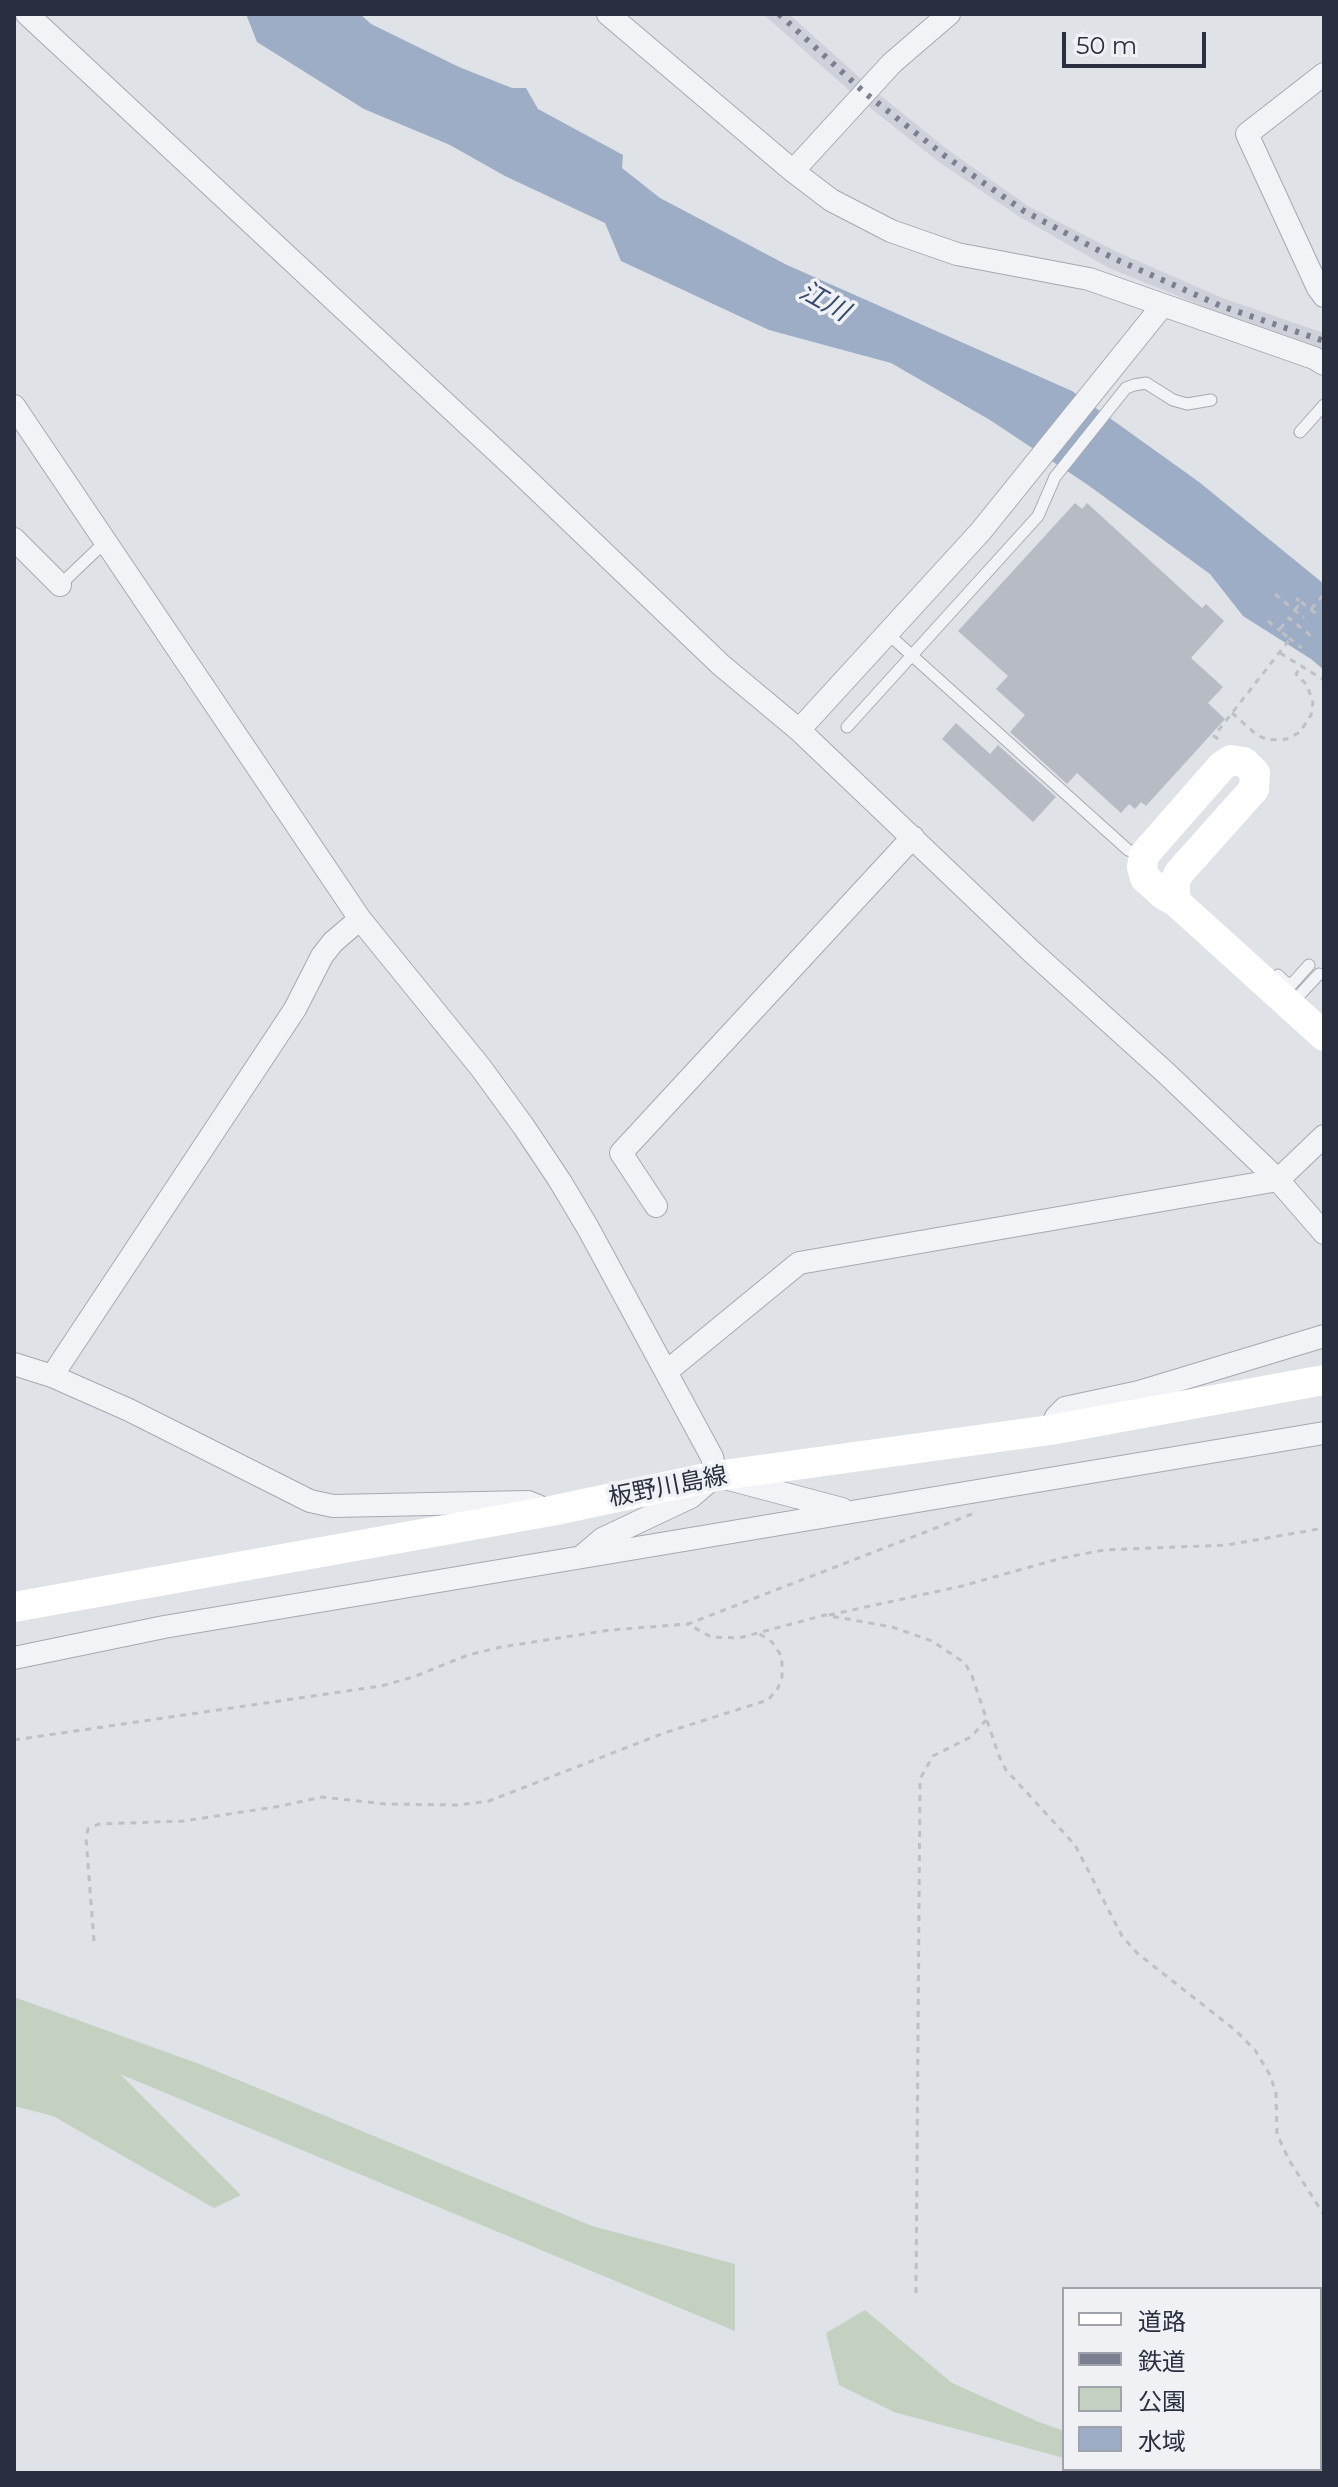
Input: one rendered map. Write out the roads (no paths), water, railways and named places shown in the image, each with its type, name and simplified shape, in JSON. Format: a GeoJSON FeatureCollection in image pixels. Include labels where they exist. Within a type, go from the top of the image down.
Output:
{"type":"FeatureCollection","features":[{"type":"Feature","properties":{"kind":"main road"},"geometry":{"type":"LineString","coordinates":[[1182,896],[1164,895],[1145,878],[1142,867],[1144,855],[1222,766],[1231,760],[1249,764],[1256,779],[1254,789],[1179,873],[1182,896],[1324,1036]]}},
{"type":"Feature","properties":{"kind":"main road","name":"板野川島線"},"geometry":{"type":"LineString","coordinates":[[14,1607],[551,1511],[716,1476],[1050,1430],[1324,1380]]}},
{"type":"Feature","properties":{"kind":"street"},"geometry":{"type":"LineString","coordinates":[[27,14],[519,472],[721,665],[799,730],[1030,950],[1166,1073],[1278,1180],[1324,1233]]}},
{"type":"Feature","properties":{"kind":"street"},"geometry":{"type":"LineString","coordinates":[[608,14],[793,171],[831,200],[891,231],[957,254],[1089,279],[1323,362]]}},
{"type":"Feature","properties":{"kind":"street"},"geometry":{"type":"LineString","coordinates":[[793,171],[892,63],[949,14]]}},
{"type":"Feature","properties":{"kind":"street"},"geometry":{"type":"LineString","coordinates":[[1324,74],[1247,134],[1324,296]]}},
{"type":"Feature","properties":{"kind":"street"},"geometry":{"type":"LineString","coordinates":[[799,730],[981,531],[1163,305]]}},
{"type":"Feature","properties":{"kind":"street"},"geometry":{"type":"LineString","coordinates":[[14,406],[360,919],[481,1068],[524,1127],[588,1228],[712,1457],[716,1476]]}},
{"type":"Feature","properties":{"kind":"street"},"geometry":{"type":"LineString","coordinates":[[14,539],[60,585]]}},
{"type":"Feature","properties":{"kind":"street"},"geometry":{"type":"LineString","coordinates":[[656,1206],[621,1153],[913,837]]}},
{"type":"Feature","properties":{"kind":"street"},"geometry":{"type":"LineString","coordinates":[[52,1376],[295,1009],[322,956],[360,919]]}},
{"type":"Feature","properties":{"kind":"street"},"geometry":{"type":"LineString","coordinates":[[666,1372],[799,1263],[1278,1180],[1324,1136]]}},
{"type":"Feature","properties":{"kind":"street"},"geometry":{"type":"LineString","coordinates":[[1050,1430],[1065,1408],[1139,1392],[1324,1336]]}},
{"type":"Feature","properties":{"kind":"street"},"geometry":{"type":"LineString","coordinates":[[14,1364],[52,1376],[129,1410],[310,1501],[333,1506],[528,1502],[551,1511]]}},
{"type":"Feature","properties":{"kind":"street"},"geometry":{"type":"LineString","coordinates":[[14,1658],[164,1627],[1324,1433]]}},
{"type":"Feature","properties":{"kind":"street"},"geometry":{"type":"LineString","coordinates":[[716,1476],[852,1512]]}},
{"type":"Feature","properties":{"kind":"street"},"geometry":{"type":"LineString","coordinates":[[578,1559],[602,1539],[691,1497],[716,1476]]}},
{"type":"Feature","properties":{"kind":"lane"},"geometry":{"type":"LineString","coordinates":[[847,727],[1038,516],[1055,477],[1126,388],[1146,383],[1173,400],[1187,404],[1211,400]]}},
{"type":"Feature","properties":{"kind":"lane"},"geometry":{"type":"LineString","coordinates":[[1300,432],[1324,405]]}},
{"type":"Feature","properties":{"kind":"lane"},"geometry":{"type":"LineString","coordinates":[[60,585],[106,541]]}},
{"type":"Feature","properties":{"kind":"lane"},"geometry":{"type":"LineString","coordinates":[[887,633],[1128,850],[1144,855]]}},
{"type":"Feature","properties":{"kind":"lane"},"geometry":{"type":"LineString","coordinates":[[1263,962],[1285,982],[1292,984],[1314,969],[1290,1005]]}},
{"type":"Feature","properties":{"kind":"water","name":"江川"},"geometry":{"type":"Polygon","coordinates":[[[246,14],[360,14],[371,24],[459,67],[512,88],[526,88],[538,109],[623,155],[622,168],[660,198],[787,265],[1072,391],[1199,482],[1324,584],[1324,670],[1243,616],[1210,574],[1088,485],[990,420],[891,363],[769,330],[621,261],[605,223],[505,176],[450,145],[364,109],[257,42],[246,14]]]}},
{"type":"Feature","properties":{"kind":"railway"},"geometry":{"type":"LineString","coordinates":[[779,14],[865,93],[945,156],[1024,211],[1113,258],[1221,306],[1324,341]]}}]}
